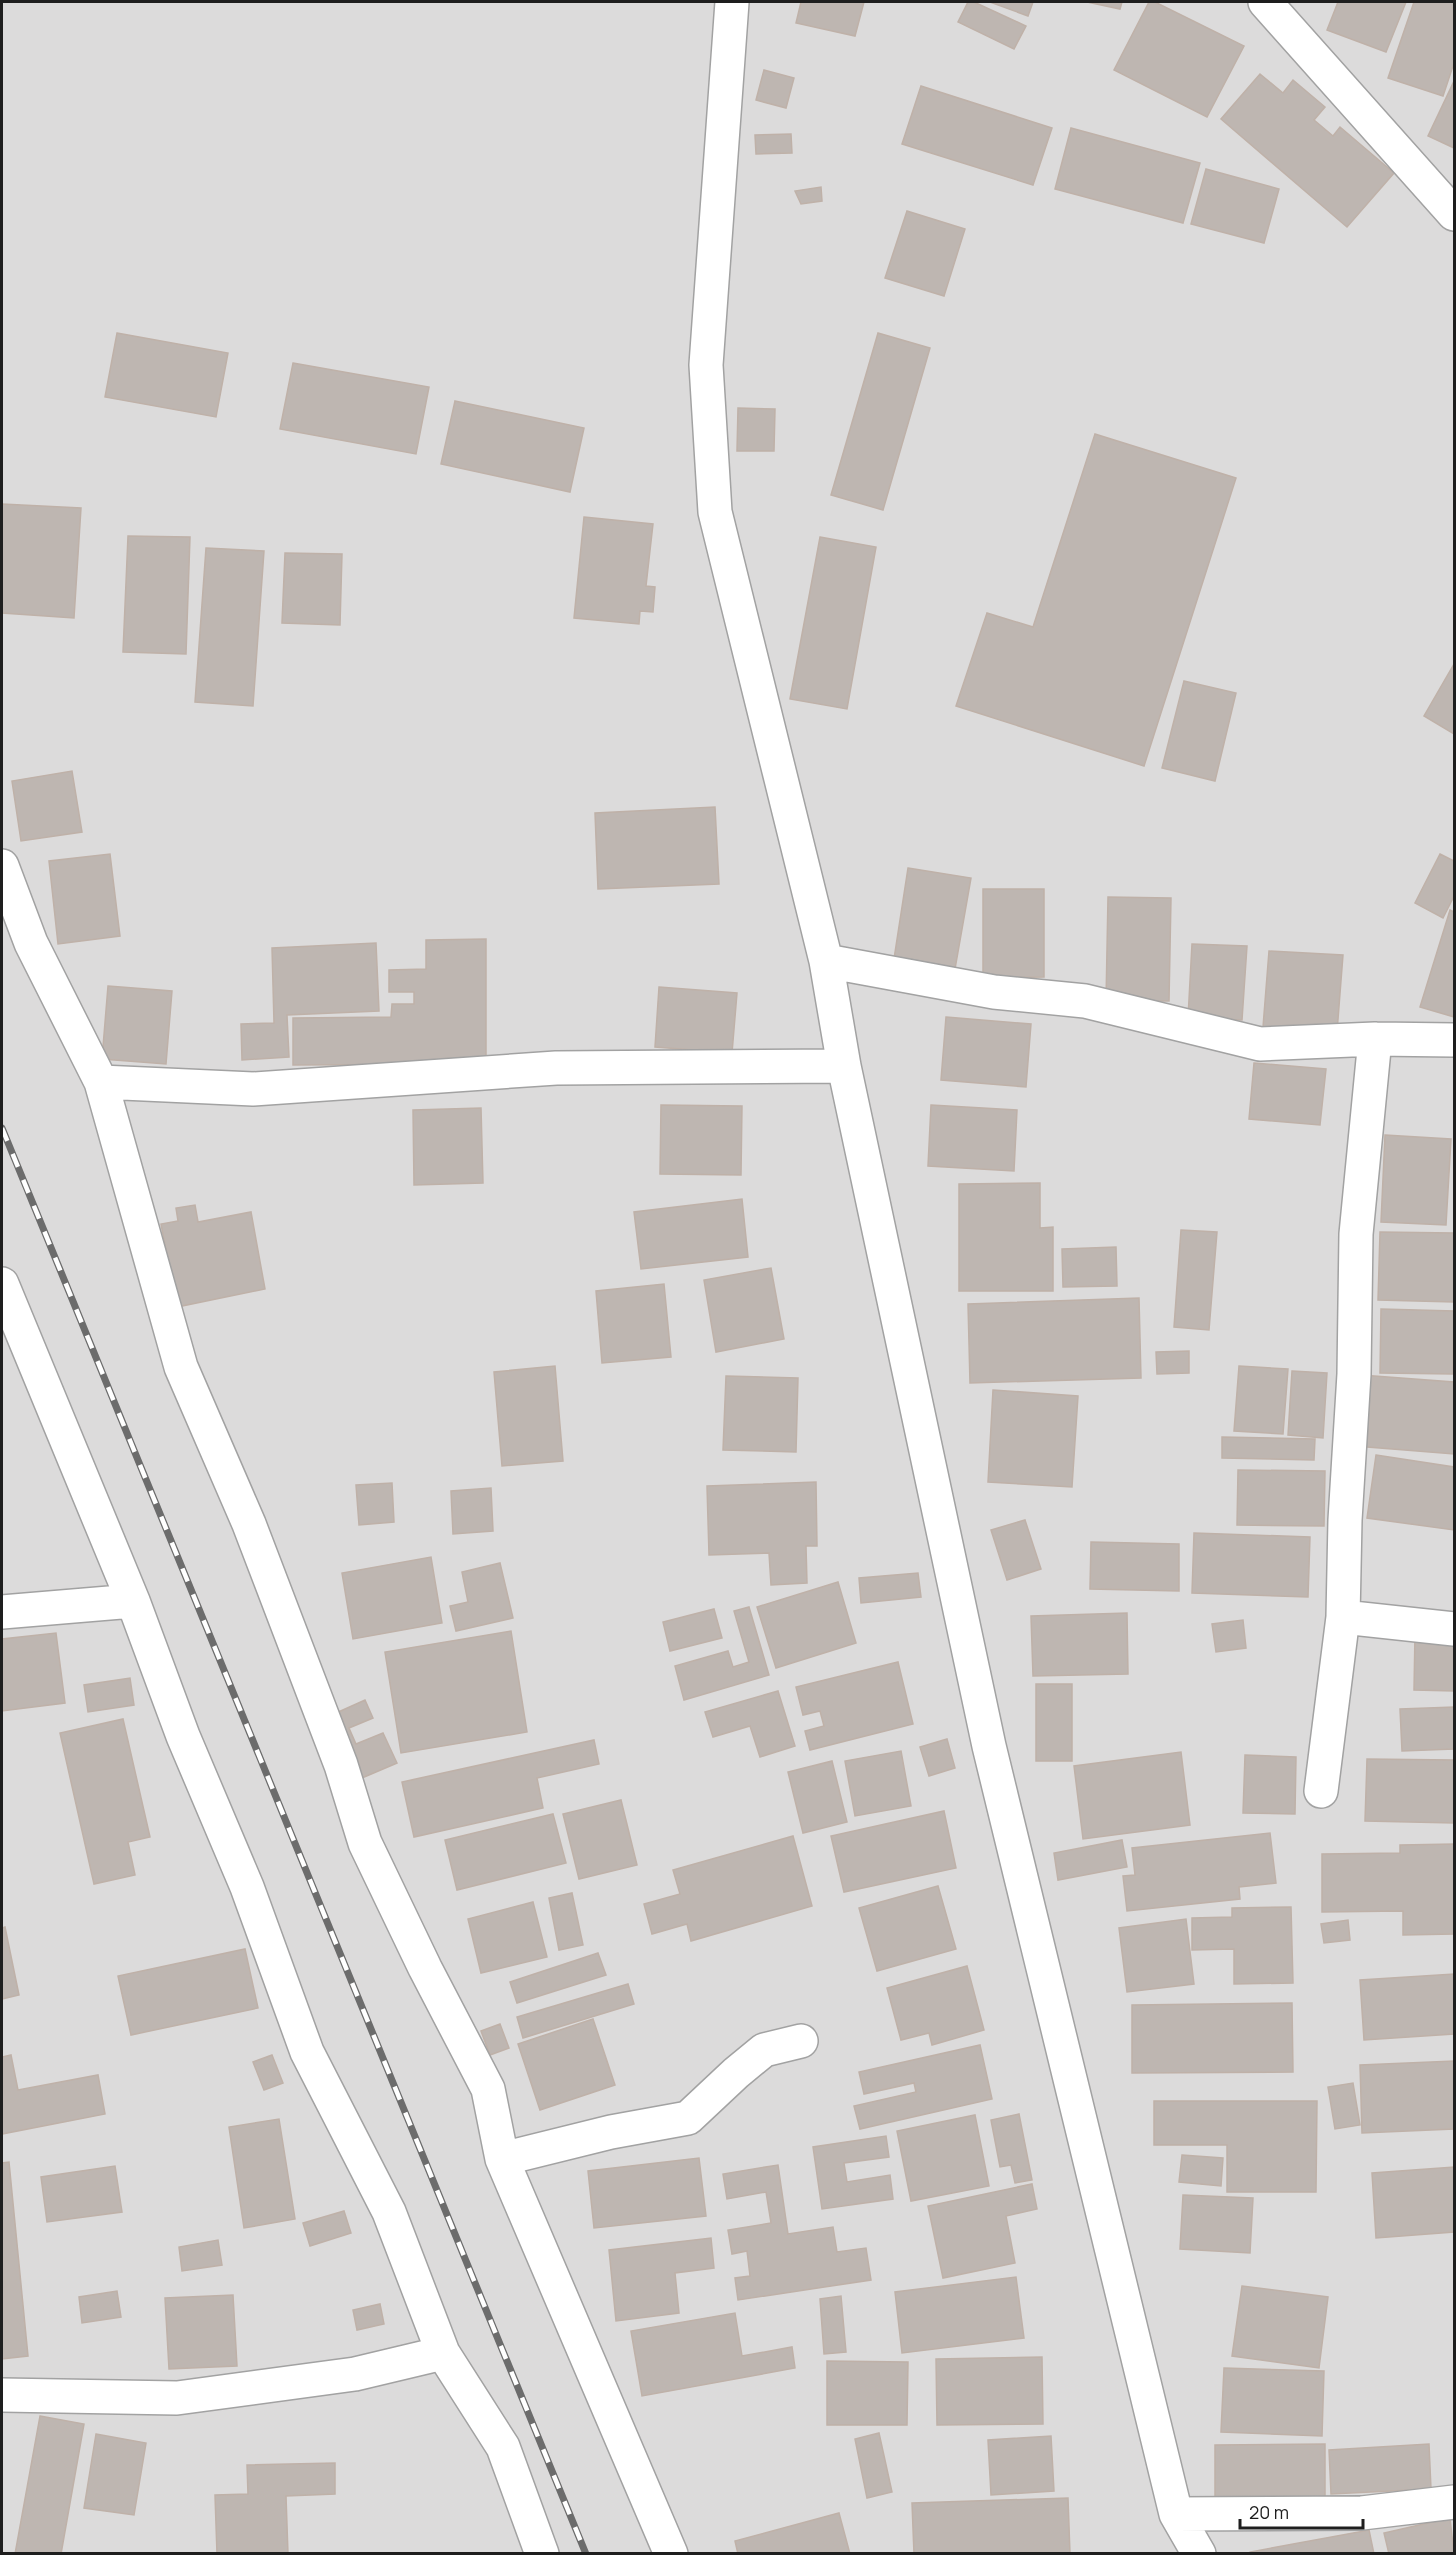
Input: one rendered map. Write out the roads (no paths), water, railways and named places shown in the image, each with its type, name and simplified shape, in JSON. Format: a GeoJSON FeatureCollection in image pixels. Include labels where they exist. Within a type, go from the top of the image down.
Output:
{"type":"FeatureCollection","features":[{"type":"Feature","properties":{"kind":"street"},"geometry":{"type":"LineString","coordinates":[[732,2],[706,365],[715,512],[826,961],[844,1066],[990,1746],[1176,2514],[1199,2553]]}},
{"type":"Feature","properties":{"kind":"street"},"geometry":{"type":"LineString","coordinates":[[1265,2],[1455,214]]}},
{"type":"Feature","properties":{"kind":"street"},"geometry":{"type":"LineString","coordinates":[[2,866],[31,943],[101,1082],[181,1367],[249,1524],[341,1765],[365,1843],[425,1968],[488,2089],[502,2159],[671,2553]]}},
{"type":"Feature","properties":{"kind":"street"},"geometry":{"type":"LineString","coordinates":[[826,961],[994,992],[1085,1001],[1260,1044],[1375,1039],[1455,1040]]}},
{"type":"Feature","properties":{"kind":"street"},"geometry":{"type":"LineString","coordinates":[[1321,1791],[1343,1617],[1345,1520],[1354,1374],[1356,1234],[1375,1039]]}},
{"type":"Feature","properties":{"kind":"street"},"geometry":{"type":"LineString","coordinates":[[101,1082],[253,1089],[556,1068],[844,1066]]}},
{"type":"Feature","properties":{"kind":"street"},"geometry":{"type":"LineString","coordinates":[[2,1284],[133,1601],[183,1736],[247,1887],[307,2052],[389,2212],[443,2353],[503,2447],[542,2553]]}},
{"type":"Feature","properties":{"kind":"street"},"geometry":{"type":"LineString","coordinates":[[2,1612],[133,1601]]}},
{"type":"Feature","properties":{"kind":"street"},"geometry":{"type":"LineString","coordinates":[[1343,1617],[1455,1629]]}},
{"type":"Feature","properties":{"kind":"street"},"geometry":{"type":"LineString","coordinates":[[502,2159],[611,2132],[688,2118],[764,2050],[801,2041]]}},
{"type":"Feature","properties":{"kind":"street"},"geometry":{"type":"LineString","coordinates":[[2,2395],[177,2398],[355,2374],[443,2353]]}},
{"type":"Feature","properties":{"kind":"street"},"geometry":{"type":"LineString","coordinates":[[1176,2514],[1362,2513],[1455,2502]]}},
{"type":"Feature","properties":{"kind":"railway"},"geometry":{"type":"LineString","coordinates":[[2,1128],[586,2554]]}}]}
